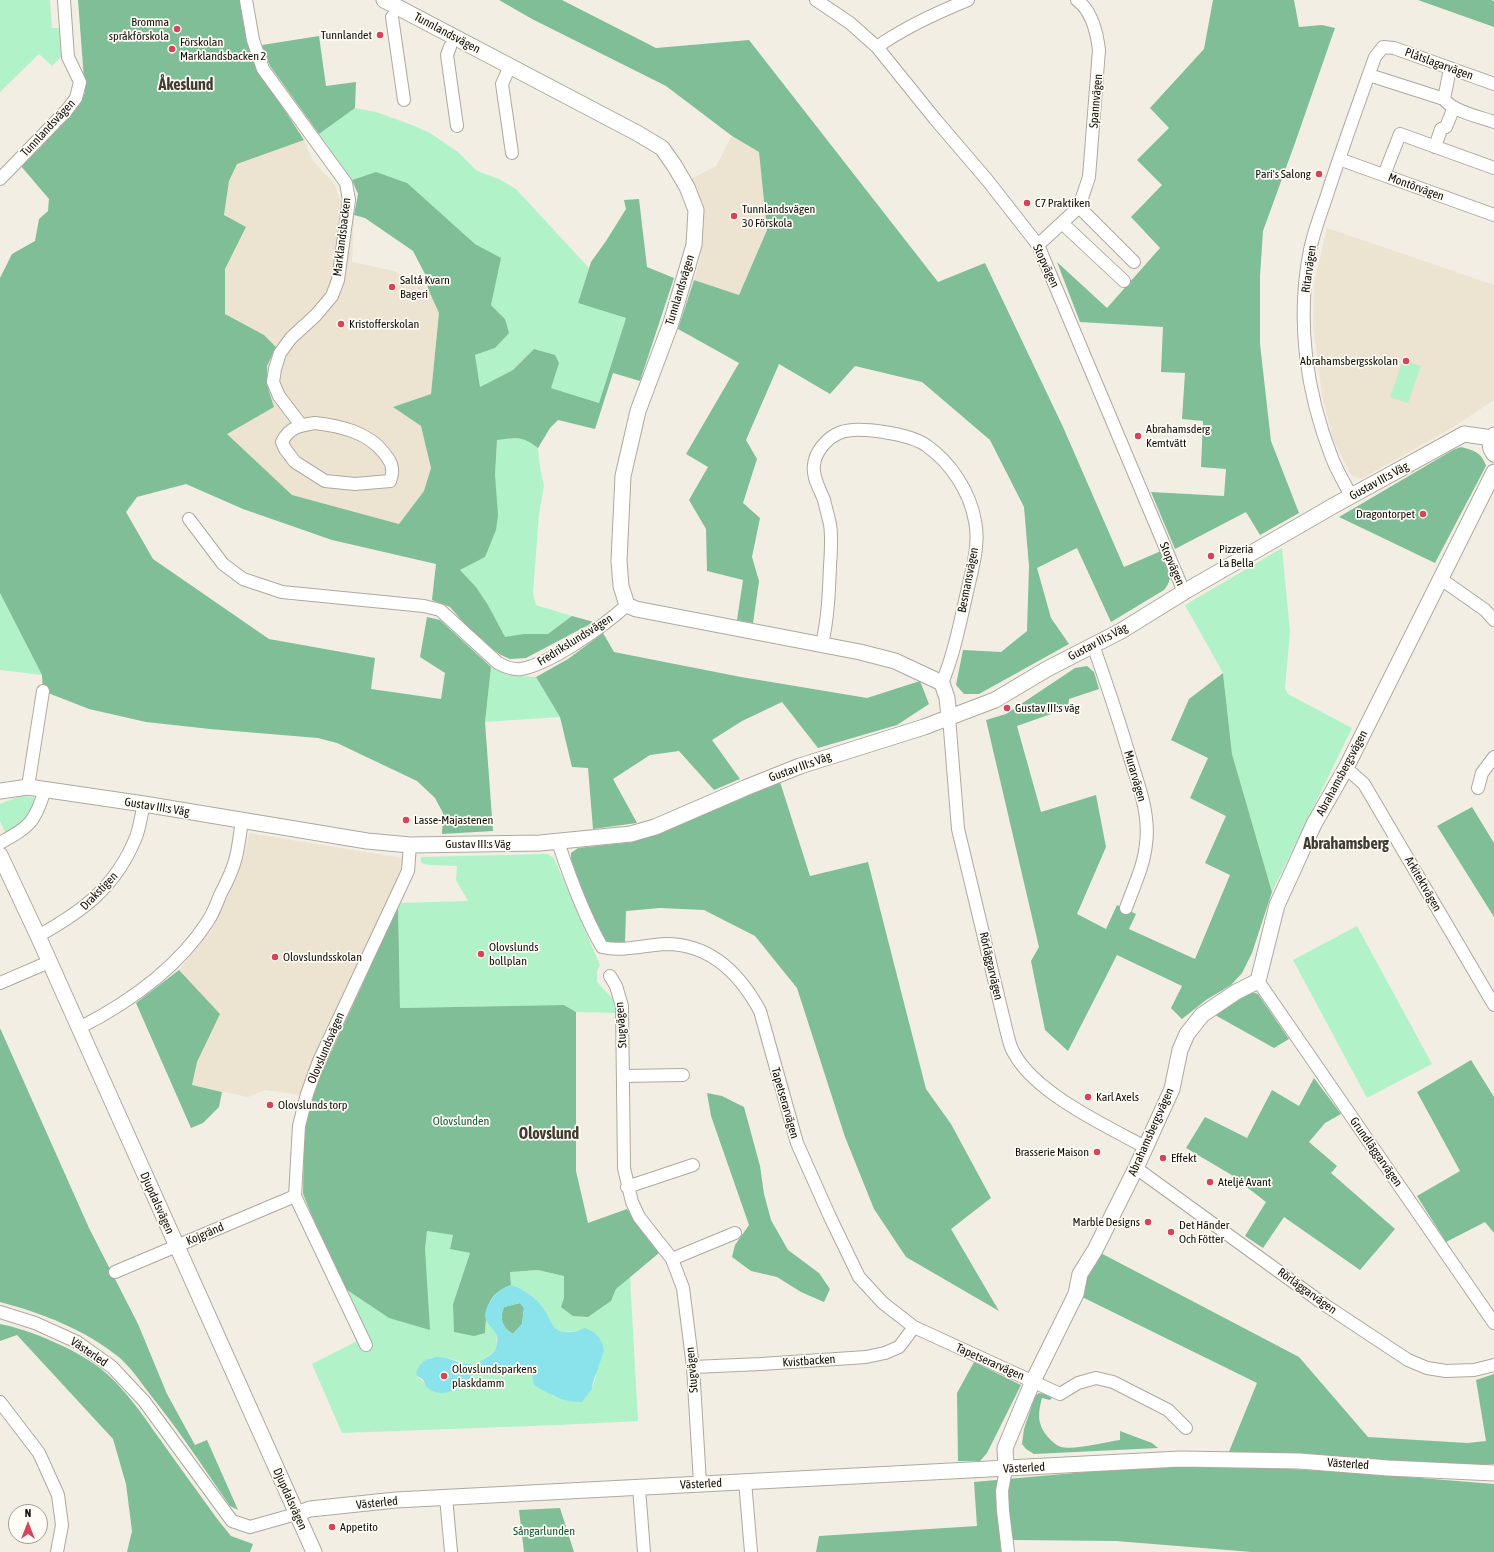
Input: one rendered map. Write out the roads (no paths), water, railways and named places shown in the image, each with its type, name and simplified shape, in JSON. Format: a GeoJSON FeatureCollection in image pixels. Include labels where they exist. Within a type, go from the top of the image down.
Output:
{"type":"FeatureCollection","features":[{"type":"Feature","properties":{"kind":"street","name":"Tunnlandsvägen"},"geometry":{"type":"LineString","coordinates":[[0,179],[67,110],[76,98],[80,82],[68,57],[64,0]]}},
{"type":"Feature","properties":{"kind":"street","name":"Marklandsbacken"},"geometry":{"type":"LineString","coordinates":[[246,0],[253,40],[263,69],[346,183],[349,200],[338,280],[332,296],[316,315],[291,338],[280,353],[275,369],[273,382],[279,396],[301,425]]}},
{"type":"Feature","properties":{"kind":"street","name":"Tunnlandsvägen"},"geometry":{"type":"LineString","coordinates":[[384,0],[638,133],[662,148],[687,186],[696,210],[694,245],[671,323],[638,412],[623,476],[620,561],[621,586],[627,605]]}},
{"type":"Feature","properties":{"kind":"street","name":"Stopvägen"},"geometry":{"type":"LineString","coordinates":[[816,0],[850,23],[877,47],[935,119],[988,181],[1038,245],[1184,592]]}},
{"type":"Feature","properties":{"kind":"street"},"geometry":{"type":"LineString","coordinates":[[877,47],[896,34],[932,15],[968,0]]}},
{"type":"Feature","properties":{"kind":"street","name":"Spannvägen"},"geometry":{"type":"LineString","coordinates":[[1038,245],[1080,207],[1090,178],[1099,50],[1096,30],[1087,13],[1076,0]]}},
{"type":"Feature","properties":{"kind":"street"},"geometry":{"type":"LineString","coordinates":[[392,17],[404,100]]}},
{"type":"Feature","properties":{"kind":"street","name":"Tunnlandsvägen"},"geometry":{"type":"LineString","coordinates":[[450,47],[447,55],[458,126]]}},
{"type":"Feature","properties":{"kind":"street","name":"Plåtslagarvägen"},"geometry":{"type":"LineString","coordinates":[[1382,47],[1394,48],[1494,84]]}},
{"type":"Feature","properties":{"kind":"street","name":"Ritarvägen"},"geometry":{"type":"LineString","coordinates":[[1351,496],[1333,460],[1321,428],[1313,399],[1306,361],[1303,318],[1305,284],[1310,249],[1339,159],[1375,57],[1382,47]]}},
{"type":"Feature","properties":{"kind":"street"},"geometry":{"type":"LineString","coordinates":[[510,66],[502,84],[512,153]]}},
{"type":"Feature","properties":{"kind":"street"},"geometry":{"type":"LineString","coordinates":[[1444,99],[1450,68]]}},
{"type":"Feature","properties":{"kind":"street"},"geometry":{"type":"LineString","coordinates":[[1369,75],[1444,99],[1447,103],[1454,107],[1494,122]]}},
{"type":"Feature","properties":{"kind":"street"},"geometry":{"type":"LineString","coordinates":[[1435,147],[1441,129],[1446,127],[1454,107]]}},
{"type":"Feature","properties":{"kind":"street"},"geometry":{"type":"LineString","coordinates":[[1384,175],[1400,134],[1435,147],[1491,163]]}},
{"type":"Feature","properties":{"kind":"street","name":"Montörvägen"},"geometry":{"type":"LineString","coordinates":[[1339,159],[1494,214]]}},
{"type":"Feature","properties":{"kind":"street"},"geometry":{"type":"LineString","coordinates":[[1080,207],[1134,262]]}},
{"type":"Feature","properties":{"kind":"street"},"geometry":{"type":"LineString","coordinates":[[1062,223],[1124,281]]}},
{"type":"Feature","properties":{"kind":"street"},"geometry":{"type":"LineString","coordinates":[[315,423],[334,425],[366,436],[377,445],[390,461],[392,470],[390,481],[355,484],[325,481],[295,462],[285,449],[282,442],[286,433],[301,425],[315,423]]}},
{"type":"Feature","properties":{"kind":"street","name":"Besmansvägen"},"geometry":{"type":"LineString","coordinates":[[822,644],[827,624],[831,546],[830,525],[824,501],[816,481],[814,466],[819,451],[827,441],[839,433],[852,431],[878,431],[914,440],[926,445],[950,468],[958,479],[969,500],[976,522],[976,550],[955,647],[942,683]]}},
{"type":"Feature","properties":{"kind":"street","name":"Gustav III:s Väg"},"geometry":{"type":"LineString","coordinates":[[0,791],[28,787],[144,804],[367,841],[410,844],[558,842],[631,834],[654,827],[800,766],[924,726],[996,700],[1120,631],[1184,592],[1351,496],[1464,434],[1493,436]]}},
{"type":"Feature","properties":{"kind":"street"},"geometry":{"type":"LineString","coordinates":[[1493,436],[1490,446],[1494,454]]}},
{"type":"Feature","properties":{"kind":"street","name":"Abrahamsbergsvägen"},"geometry":{"type":"LineString","coordinates":[[1006,1469],[1006,1448],[1033,1381],[1076,1294],[1080,1274],[1095,1250],[1136,1168],[1172,1089],[1180,1050],[1187,1034],[1202,1015],[1236,992],[1258,981],[1277,905],[1314,824],[1346,768],[1494,472]]}},
{"type":"Feature","properties":{"kind":"street","name":"Fredrikslundsvägen"},"geometry":{"type":"LineString","coordinates":[[189,519],[222,564],[242,579],[282,592],[424,606],[440,610],[498,663],[507,668],[520,669],[537,665],[553,657],[610,621],[627,605]]}},
{"type":"Feature","properties":{"kind":"street"},"geometry":{"type":"LineString","coordinates":[[1441,578],[1485,610],[1494,620]]}},
{"type":"Feature","properties":{"kind":"street"},"geometry":{"type":"LineString","coordinates":[[627,605],[636,609],[822,644],[895,661],[942,683],[947,698],[949,717]]}},
{"type":"Feature","properties":{"kind":"street","name":"Murarvägen"},"geometry":{"type":"LineString","coordinates":[[1093,645],[1117,713],[1145,809],[1147,828],[1146,845],[1142,862],[1126,908]]}},
{"type":"Feature","properties":{"kind":"street"},"geometry":{"type":"LineString","coordinates":[[28,787],[43,691]]}},
{"type":"Feature","properties":{"kind":"street","name":"Rörläggarvägen"},"geometry":{"type":"LineString","coordinates":[[949,717],[958,830],[1007,1033],[1013,1051],[1027,1072],[1047,1089],[1079,1112],[1145,1147]]}},
{"type":"Feature","properties":{"kind":"street"},"geometry":{"type":"LineString","coordinates":[[1478,788],[1482,774],[1494,757]]}},
{"type":"Feature","properties":{"kind":"street","name":"Arkitektvägen"},"geometry":{"type":"LineString","coordinates":[[1346,768],[1364,784],[1494,1005]]}},
{"type":"Feature","properties":{"kind":"street"},"geometry":{"type":"LineString","coordinates":[[0,843],[22,830],[35,818],[45,790]]}},
{"type":"Feature","properties":{"kind":"street","name":"Drakstigen"},"geometry":{"type":"LineString","coordinates":[[38,936],[65,922],[90,904],[115,878],[136,837],[144,804]]}},
{"type":"Feature","properties":{"kind":"street"},"geometry":{"type":"LineString","coordinates":[[79,1028],[99,1018],[135,996],[168,970],[192,943],[209,920],[227,882],[236,857],[242,821]]}},
{"type":"Feature","properties":{"kind":"street","name":"Tapetserarvägen"},"geometry":{"type":"LineString","coordinates":[[558,842],[566,866],[590,923],[602,946],[613,949],[667,944],[693,948],[721,961],[746,987],[760,1011],[797,1143],[830,1218],[859,1277],[883,1303],[914,1327],[1033,1381]]}},
{"type":"Feature","properties":{"kind":"street","name":"Olovslundsvägen"},"geometry":{"type":"LineString","coordinates":[[366,1345],[295,1196],[299,1126],[307,1094],[319,1061],[408,871],[410,844]]}},
{"type":"Feature","properties":{"kind":"street","name":"Djupdalsvägen"},"geometry":{"type":"LineString","coordinates":[[0,855],[38,936],[314,1552]]}},
{"type":"Feature","properties":{"kind":"street"},"geometry":{"type":"LineString","coordinates":[[0,983],[49,962]]}},
{"type":"Feature","properties":{"kind":"street","name":"Stugvägen"},"geometry":{"type":"LineString","coordinates":[[610,976],[616,986],[622,1006],[624,1168],[627,1187],[639,1216],[672,1259],[683,1288],[693,1367],[700,1483]]}},
{"type":"Feature","properties":{"kind":"street","name":"Grundläggarvägen"},"geometry":{"type":"LineString","coordinates":[[1258,981],[1494,1323]]}},
{"type":"Feature","properties":{"kind":"street"},"geometry":{"type":"LineString","coordinates":[[623,1076],[683,1075]]}},
{"type":"Feature","properties":{"kind":"street"},"geometry":{"type":"LineString","coordinates":[[627,1187],[692,1165]]}},
{"type":"Feature","properties":{"kind":"street","name":"Rörläggarvägen"},"geometry":{"type":"LineString","coordinates":[[1136,1168],[1325,1305],[1408,1360],[1427,1368],[1446,1371],[1474,1370],[1494,1365]]}},
{"type":"Feature","properties":{"kind":"street","name":"Kojgränd"},"geometry":{"type":"LineString","coordinates":[[115,1272],[295,1196]]}},
{"type":"Feature","properties":{"kind":"street"},"geometry":{"type":"LineString","coordinates":[[672,1259],[734,1233]]}},
{"type":"Feature","properties":{"kind":"street","name":"Västerled"},"geometry":{"type":"LineString","coordinates":[[0,1312],[35,1323],[77,1342],[112,1367],[144,1402],[232,1521],[250,1527],[310,1509],[396,1500],[1180,1459],[1299,1461],[1388,1468],[1494,1473]]}},
{"type":"Feature","properties":{"kind":"street","name":"Kvistbacken"},"geometry":{"type":"LineString","coordinates":[[693,1367],[866,1357],[885,1353],[899,1347],[914,1327]]}},
{"type":"Feature","properties":{"kind":"street"},"geometry":{"type":"LineString","coordinates":[[1033,1381],[1060,1394],[1078,1383],[1096,1378],[1113,1382],[1168,1410],[1186,1428]]}},
{"type":"Feature","properties":{"kind":"street"},"geometry":{"type":"LineString","coordinates":[[0,1402],[4,1415],[40,1453],[58,1495],[62,1525],[57,1552]]}},
{"type":"Feature","properties":{"kind":"street"},"geometry":{"type":"LineString","coordinates":[[1006,1469],[1002,1491],[1008,1552]]}},
{"type":"Feature","properties":{"kind":"street"},"geometry":{"type":"LineString","coordinates":[[745,1481],[751,1552]]}},
{"type":"Feature","properties":{"kind":"street"},"geometry":{"type":"LineString","coordinates":[[639,1488],[644,1552]]}},
{"type":"Feature","properties":{"kind":"street"},"geometry":{"type":"LineString","coordinates":[[446,1497],[451,1552]]}},
{"type":"Feature","properties":{"kind":"water"},"geometry":{"type":"Polygon","coordinates":[[[511,1285],[527,1293],[536,1300],[544,1309],[555,1328],[563,1332],[574,1332],[585,1328],[594,1332],[600,1339],[604,1351],[592,1389],[582,1402],[563,1399],[534,1385],[531,1371],[511,1372],[502,1369],[489,1368],[481,1364],[480,1362],[495,1350],[497,1343],[495,1332],[486,1320],[485,1316],[487,1307],[492,1298],[499,1291],[511,1285]],[[520,1303],[504,1307],[502,1311],[502,1322],[509,1332],[513,1334],[522,1324],[524,1308],[520,1303]]]}},
{"type":"Feature","properties":{"kind":"water","name":"Olovslundsparkens plaskdamm"},"geometry":{"type":"Polygon","coordinates":[[[435,1357],[472,1364],[470,1378],[458,1389],[442,1393],[434,1392],[426,1386],[422,1379],[416,1374],[418,1367],[422,1362],[435,1357]]]}},
{"type":"Feature","properties":{"kind":"place","name":"Bromma språkförskola"},"geometry":{"type":"Point","coordinates":[177,29]}},
{"type":"Feature","properties":{"kind":"place","name":"Tunnlandet"},"geometry":{"type":"Point","coordinates":[380,35]}},
{"type":"Feature","properties":{"kind":"place","name":"Förskolan Marklandsbacken 2"},"geometry":{"type":"Point","coordinates":[172,49]}},
{"type":"Feature","properties":{"kind":"place","name":"Pari's Salong"},"geometry":{"type":"Point","coordinates":[1319,174]}},
{"type":"Feature","properties":{"kind":"place","name":"C7 Praktiken"},"geometry":{"type":"Point","coordinates":[1027,203]}},
{"type":"Feature","properties":{"kind":"place","name":"Tunnlandsvägen 30 Förskola"},"geometry":{"type":"Point","coordinates":[734,216]}},
{"type":"Feature","properties":{"kind":"place","name":"Saltå Kvarn Bageri"},"geometry":{"type":"Point","coordinates":[392,287]}},
{"type":"Feature","properties":{"kind":"place","name":"Kristofferskolan"},"geometry":{"type":"Point","coordinates":[341,324]}},
{"type":"Feature","properties":{"kind":"place","name":"Abrahamsbergsskolan"},"geometry":{"type":"Point","coordinates":[1406,361]}},
{"type":"Feature","properties":{"kind":"place","name":"Abrahamsderg Kemtvätt"},"geometry":{"type":"Point","coordinates":[1138,436]}},
{"type":"Feature","properties":{"kind":"place","name":"Dragontorpet"},"geometry":{"type":"Point","coordinates":[1423,514]}},
{"type":"Feature","properties":{"kind":"place","name":"Pizzeria La Bella"},"geometry":{"type":"Point","coordinates":[1211,556]}},
{"type":"Feature","properties":{"kind":"place","name":"Gustav III:s väg"},"geometry":{"type":"Point","coordinates":[1007,708]}},
{"type":"Feature","properties":{"kind":"place","name":"Lasse-Majastenen"},"geometry":{"type":"Point","coordinates":[406,820]}},
{"type":"Feature","properties":{"kind":"place","name":"Olovslunds bollplan"},"geometry":{"type":"Point","coordinates":[481,954]}},
{"type":"Feature","properties":{"kind":"place","name":"Olovslundsskolan"},"geometry":{"type":"Point","coordinates":[275,957]}},
{"type":"Feature","properties":{"kind":"place","name":"Karl Axels"},"geometry":{"type":"Point","coordinates":[1088,1097]}},
{"type":"Feature","properties":{"kind":"place","name":"Olovslunds torp"},"geometry":{"type":"Point","coordinates":[270,1105]}},
{"type":"Feature","properties":{"kind":"place","name":"Brasserie Maison"},"geometry":{"type":"Point","coordinates":[1097,1152]}},
{"type":"Feature","properties":{"kind":"place","name":"Effekt"},"geometry":{"type":"Point","coordinates":[1163,1158]}},
{"type":"Feature","properties":{"kind":"place","name":"Ateljé Avant"},"geometry":{"type":"Point","coordinates":[1210,1182]}},
{"type":"Feature","properties":{"kind":"place","name":"Marble Designs"},"geometry":{"type":"Point","coordinates":[1148,1222]}},
{"type":"Feature","properties":{"kind":"place","name":"Det Händer Och Fötter"},"geometry":{"type":"Point","coordinates":[1171,1232]}},
{"type":"Feature","properties":{"kind":"place","name":"Olovslundsparkens plaskdamm"},"geometry":{"type":"Point","coordinates":[444,1376]}},
{"type":"Feature","properties":{"kind":"place","name":"Appetito"},"geometry":{"type":"Point","coordinates":[332,1527]}},
{"type":"Feature","properties":{"kind":"district","name":"Åkeslund"},"geometry":{"type":"Point","coordinates":[186,85]}},
{"type":"Feature","properties":{"kind":"district","name":"Abrahamsberg"},"geometry":{"type":"Point","coordinates":[1346,844]}},
{"type":"Feature","properties":{"kind":"district","name":"Olovslund"},"geometry":{"type":"Point","coordinates":[549,1134]}},
{"type":"Feature","properties":{"kind":"park label","name":"Olovslunden"},"geometry":{"type":"Point","coordinates":[461,1121]}},
{"type":"Feature","properties":{"kind":"park label","name":"Sångarlunden"},"geometry":{"type":"Point","coordinates":[544,1531]}}]}
